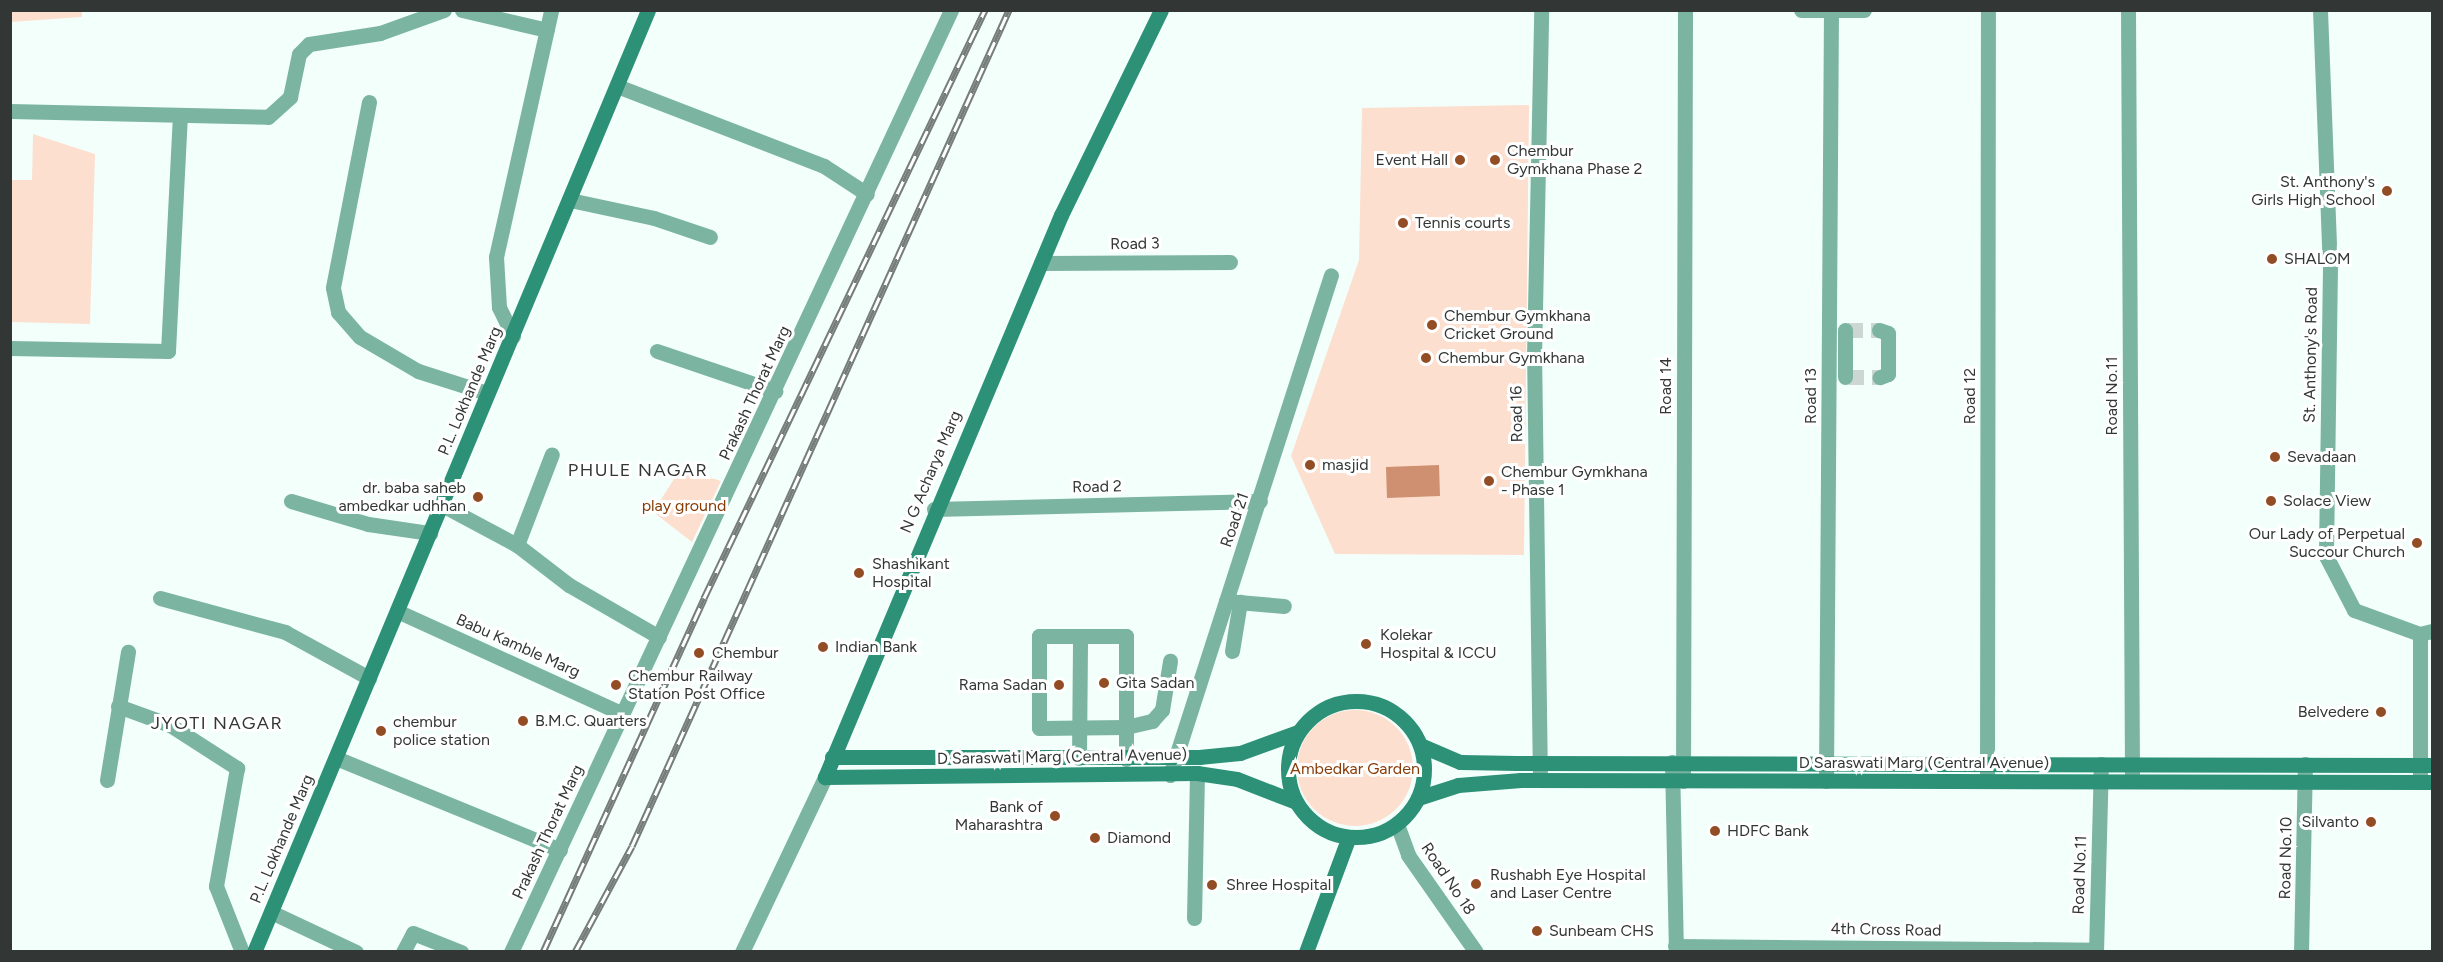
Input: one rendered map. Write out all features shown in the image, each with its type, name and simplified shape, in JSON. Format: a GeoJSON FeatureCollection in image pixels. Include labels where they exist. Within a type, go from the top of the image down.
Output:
{"type":"FeatureCollection","features":[{"type":"Feature","properties":{"kind":"main road","name":"P.L. Lokhande Marg"},"geometry":{"type":"LineString","coordinates":[[254,951],[648,10]]}},
{"type":"Feature","properties":{"kind":"main road","name":"N G Acharya Marg"},"geometry":{"type":"LineString","coordinates":[[825,777],[934,509],[1041,263],[1161,10]]}},
{"type":"Feature","properties":{"kind":"main road"},"geometry":{"type":"LineString","coordinates":[[832,757],[1173,759],[1240,753],[1299,732],[1328,706],[1354,700],[1380,705],[1403,719],[1420,745],[1424,763],[1418,798],[1396,824],[1348,839],[1317,825],[1296,802],[1289,762],[1299,732]]}},
{"type":"Feature","properties":{"kind":"main road","name":"D Saraswati Marg (Central Avenue)"},"geometry":{"type":"LineString","coordinates":[[1420,745],[1460,762],[2426,765]]}},
{"type":"Feature","properties":{"kind":"main road","name":"D Saraswati Marg (Central Avenue)"},"geometry":{"type":"LineString","coordinates":[[825,777],[1197,773],[1237,779],[1296,802]]}},
{"type":"Feature","properties":{"kind":"main road","name":"D Saraswati Marg (Central Avenue)"},"geometry":{"type":"LineString","coordinates":[[1418,798],[1458,785],[1540,780],[2426,782]]}},
{"type":"Feature","properties":{"kind":"main road"},"geometry":{"type":"LineString","coordinates":[[1306,951],[1348,839]]}},
{"type":"Feature","properties":{"kind":"street"},"geometry":{"type":"LineString","coordinates":[[10,111],[268,117],[290,97],[299,54],[309,44],[380,33],[444,10]]}},
{"type":"Feature","properties":{"kind":"street"},"geometry":{"type":"LineString","coordinates":[[462,10],[547,30]]}},
{"type":"Feature","properties":{"kind":"street"},"geometry":{"type":"LineString","coordinates":[[513,336],[499,308],[496,257],[551,10]]}},
{"type":"Feature","properties":{"kind":"street","name":"Prakash Thorat Marg"},"geometry":{"type":"LineString","coordinates":[[511,951],[775,391],[951,10]]}},
{"type":"Feature","properties":{"kind":"street","name":"Road 16"},"geometry":{"type":"LineString","coordinates":[[1540,780],[1534,357],[1541,10]]}},
{"type":"Feature","properties":{"kind":"street","name":"Road 14"},"geometry":{"type":"LineString","coordinates":[[1676,949],[1685,10]]}},
{"type":"Feature","properties":{"kind":"street"},"geometry":{"type":"LineString","coordinates":[[1801,10],[1864,10]]}},
{"type":"Feature","properties":{"kind":"street","name":"Road 12"},"geometry":{"type":"LineString","coordinates":[[1987,781],[1988,10]]}},
{"type":"Feature","properties":{"kind":"street","name":"Road No.11"},"geometry":{"type":"LineString","coordinates":[[2128,10],[2132,781]]}},
{"type":"Feature","properties":{"kind":"street","name":"St. Anthony's Road"},"geometry":{"type":"LineString","coordinates":[[2320,10],[2330,266],[2326,556],[2354,610],[2426,633]]}},
{"type":"Feature","properties":{"kind":"street","name":"Road 13"},"geometry":{"type":"LineString","coordinates":[[1826,781],[1831,11]]}},
{"type":"Feature","properties":{"kind":"street"},"geometry":{"type":"LineString","coordinates":[[617,86],[824,166],[867,194]]}},
{"type":"Feature","properties":{"kind":"street"},"geometry":{"type":"LineString","coordinates":[[369,102],[333,288],[338,312],[360,337],[418,371],[488,393]]}},
{"type":"Feature","properties":{"kind":"street"},"geometry":{"type":"LineString","coordinates":[[10,348],[168,351],[180,115]]}},
{"type":"Feature","properties":{"kind":"street"},"geometry":{"type":"LineString","coordinates":[[570,200],[654,218],[710,237]]}},
{"type":"Feature","properties":{"kind":"street","name":"Road 3"},"geometry":{"type":"LineString","coordinates":[[1041,263],[1230,261]]}},
{"type":"Feature","properties":{"kind":"street","name":"Road 21"},"geometry":{"type":"LineString","coordinates":[[1170,775],[1173,759],[1214,637],[1233,601],[1260,501],[1331,275]]}},
{"type":"Feature","properties":{"kind":"street"},"geometry":{"type":"LineString","coordinates":[[1829,330],[1847,330],[1847,377],[1829,377]]}},
{"type":"Feature","properties":{"kind":"street"},"geometry":{"type":"LineString","coordinates":[[1880,330],[1888,333],[1888,374],[1880,377]]}},
{"type":"Feature","properties":{"kind":"street"},"geometry":{"type":"LineString","coordinates":[[657,351],[775,391]]}},
{"type":"Feature","properties":{"kind":"street"},"geometry":{"type":"LineString","coordinates":[[517,545],[552,454]]}},
{"type":"Feature","properties":{"kind":"street"},"geometry":{"type":"LineString","coordinates":[[291,501],[368,524],[430,533]]}},
{"type":"Feature","properties":{"kind":"street","name":"Road 2"},"geometry":{"type":"LineString","coordinates":[[934,509],[1260,501]]}},
{"type":"Feature","properties":{"kind":"street"},"geometry":{"type":"LineString","coordinates":[[442,505],[517,545],[569,585],[659,637]]}},
{"type":"Feature","properties":{"kind":"street"},"geometry":{"type":"LineString","coordinates":[[159,598],[285,632],[369,678]]}},
{"type":"Feature","properties":{"kind":"street"},"geometry":{"type":"LineString","coordinates":[[1214,637],[1233,645],[1233,601],[1284,606]]}},
{"type":"Feature","properties":{"kind":"street","name":"Babu Kamble Marg"},"geometry":{"type":"LineString","coordinates":[[397,611],[623,714]]}},
{"type":"Feature","properties":{"kind":"street"},"geometry":{"type":"LineString","coordinates":[[2426,633],[2426,782]]}},
{"type":"Feature","properties":{"kind":"street"},"geometry":{"type":"LineString","coordinates":[[1126,759],[1126,727],[1126,636],[1039,636],[1039,729],[1126,727],[1152,721],[1162,710],[1170,661]]}},
{"type":"Feature","properties":{"kind":"street"},"geometry":{"type":"LineString","coordinates":[[1079,758],[1080,636]]}},
{"type":"Feature","properties":{"kind":"street"},"geometry":{"type":"LineString","coordinates":[[107,780],[128,652]]}},
{"type":"Feature","properties":{"kind":"street"},"geometry":{"type":"LineString","coordinates":[[118,706],[170,725],[237,768],[216,886],[242,951]]}},
{"type":"Feature","properties":{"kind":"street"},"geometry":{"type":"LineString","coordinates":[[336,758],[560,850]]}},
{"type":"Feature","properties":{"kind":"street","name":"Road No.11"},"geometry":{"type":"LineString","coordinates":[[2096,951],[2101,764]]}},
{"type":"Feature","properties":{"kind":"street","name":"Road No.10"},"geometry":{"type":"LineString","coordinates":[[2301,951],[2305,764]]}},
{"type":"Feature","properties":{"kind":"street"},"geometry":{"type":"LineString","coordinates":[[1194,918],[1197,773]]}},
{"type":"Feature","properties":{"kind":"street","name":"N G Acharya Marg"},"geometry":{"type":"LineString","coordinates":[[742,951],[825,777]]}},
{"type":"Feature","properties":{"kind":"street","name":"Road No 18"},"geometry":{"type":"LineString","coordinates":[[1396,824],[1408,855],[1476,951]]}},
{"type":"Feature","properties":{"kind":"street"},"geometry":{"type":"LineString","coordinates":[[271,912],[356,951]]}},
{"type":"Feature","properties":{"kind":"street"},"geometry":{"type":"LineString","coordinates":[[403,951],[413,933],[461,951]]}},
{"type":"Feature","properties":{"kind":"street","name":"4th Cross Road"},"geometry":{"type":"LineString","coordinates":[[1676,949],[2096,951]]}},
{"type":"Feature","properties":{"kind":"green space"},"geometry":{"type":"Polygon","coordinates":[[[11,10],[82,11],[82,17],[11,22],[11,10]]]}},
{"type":"Feature","properties":{"kind":"green space","name":"Chembur Gymkhana"},"geometry":{"type":"Polygon","coordinates":[[[1529,105],[1524,555],[1335,554],[1291,456],[1359,260],[1362,108],[1529,105]]]}},
{"type":"Feature","properties":{"kind":"green space"},"geometry":{"type":"Polygon","coordinates":[[[33,134],[95,154],[90,324],[11,322],[11,180],[32,180],[33,134]]]}},
{"type":"Feature","properties":{"kind":"green space","name":"play ground"},"geometry":{"type":"Polygon","coordinates":[[[681,468],[721,481],[692,542],[653,512],[681,468]]]}},
{"type":"Feature","properties":{"kind":"green space","name":"Ambedkar Garden"},"geometry":{"type":"Polygon","coordinates":[[[1355,710],[1377,714],[1396,727],[1409,746],[1413,768],[1409,790],[1396,809],[1377,822],[1355,826],[1333,822],[1314,809],[1301,790],[1297,768],[1301,746],[1314,727],[1333,714],[1355,710]]]}},
{"type":"Feature","properties":{"kind":"shaded area"},"geometry":{"type":"Polygon","coordinates":[[[1439,465],[1440,496],[1387,498],[1386,467],[1439,465]]]}},
{"type":"Feature","properties":{"kind":"tunnel"},"geometry":{"type":"LineString","coordinates":[[1848,330],[1879,330]]}},
{"type":"Feature","properties":{"kind":"tunnel"},"geometry":{"type":"LineString","coordinates":[[1849,377],[1880,377]]}},
{"type":"Feature","properties":{"kind":"railway"},"geometry":{"type":"LineString","coordinates":[[543,952],[704,598],[985,10]]}},
{"type":"Feature","properties":{"kind":"railway"},"geometry":{"type":"LineString","coordinates":[[575,952],[632,846],[1009,10]]}},
{"type":"Feature","properties":{"kind":"place","name":"Event Hall"},"geometry":{"type":"Point","coordinates":[1460,160]}},
{"type":"Feature","properties":{"kind":"place","name":"Chembur Gymkhana Phase 2"},"geometry":{"type":"Point","coordinates":[1495,160]}},
{"type":"Feature","properties":{"kind":"place","name":"St. Anthony's Girls High School"},"geometry":{"type":"Point","coordinates":[2387,191]}},
{"type":"Feature","properties":{"kind":"place","name":"Tennis courts"},"geometry":{"type":"Point","coordinates":[1403,223]}},
{"type":"Feature","properties":{"kind":"place","name":"SHALOM"},"geometry":{"type":"Point","coordinates":[2272,259]}},
{"type":"Feature","properties":{"kind":"place","name":"Chembur Gymkhana Cricket Ground"},"geometry":{"type":"Point","coordinates":[1432,325]}},
{"type":"Feature","properties":{"kind":"place","name":"Chembur Gymkhana"},"geometry":{"type":"Point","coordinates":[1426,358]}},
{"type":"Feature","properties":{"kind":"place","name":"Sevadaan"},"geometry":{"type":"Point","coordinates":[2275,457]}},
{"type":"Feature","properties":{"kind":"place","name":"masjid"},"geometry":{"type":"Point","coordinates":[1310,465]}},
{"type":"Feature","properties":{"kind":"place","name":"Chembur Gymkhana - Phase 1"},"geometry":{"type":"Point","coordinates":[1489,481]}},
{"type":"Feature","properties":{"kind":"place","name":"dr. baba saheb ambedkar udhhan"},"geometry":{"type":"Point","coordinates":[478,497]}},
{"type":"Feature","properties":{"kind":"place","name":"Solace View"},"geometry":{"type":"Point","coordinates":[2271,501]}},
{"type":"Feature","properties":{"kind":"place","name":"Our Lady of Perpetual Succour Church"},"geometry":{"type":"Point","coordinates":[2417,543]}},
{"type":"Feature","properties":{"kind":"place","name":"Shashikant Hospital"},"geometry":{"type":"Point","coordinates":[859,573]}},
{"type":"Feature","properties":{"kind":"place","name":"Kolekar Hospital & ICCU"},"geometry":{"type":"Point","coordinates":[1366,644]}},
{"type":"Feature","properties":{"kind":"place","name":"Indian Bank"},"geometry":{"type":"Point","coordinates":[823,647]}},
{"type":"Feature","properties":{"kind":"place","name":"Chembur"},"geometry":{"type":"Point","coordinates":[699,653]}},
{"type":"Feature","properties":{"kind":"place","name":"Gita Sadan"},"geometry":{"type":"Point","coordinates":[1104,683]}},
{"type":"Feature","properties":{"kind":"place","name":"Chembur Railway Station Post Office"},"geometry":{"type":"Point","coordinates":[616,685]}},
{"type":"Feature","properties":{"kind":"place","name":"Rama Sadan"},"geometry":{"type":"Point","coordinates":[1059,685]}},
{"type":"Feature","properties":{"kind":"place","name":"Belvedere"},"geometry":{"type":"Point","coordinates":[2381,712]}},
{"type":"Feature","properties":{"kind":"place","name":"B.M.C. Quarters"},"geometry":{"type":"Point","coordinates":[523,721]}},
{"type":"Feature","properties":{"kind":"place","name":"chembur police station"},"geometry":{"type":"Point","coordinates":[381,731]}},
{"type":"Feature","properties":{"kind":"place","name":"Bank of Maharashtra"},"geometry":{"type":"Point","coordinates":[1055,816]}},
{"type":"Feature","properties":{"kind":"place","name":"Silvanto"},"geometry":{"type":"Point","coordinates":[2371,822]}},
{"type":"Feature","properties":{"kind":"place","name":"HDFC Bank"},"geometry":{"type":"Point","coordinates":[1715,831]}},
{"type":"Feature","properties":{"kind":"place","name":"Diamond"},"geometry":{"type":"Point","coordinates":[1095,838]}},
{"type":"Feature","properties":{"kind":"place","name":"Rushabh Eye Hospital and Laser Centre"},"geometry":{"type":"Point","coordinates":[1476,884]}},
{"type":"Feature","properties":{"kind":"place","name":"Shree Hospital"},"geometry":{"type":"Point","coordinates":[1212,885]}},
{"type":"Feature","properties":{"kind":"place","name":"Sunbeam CHS"},"geometry":{"type":"Point","coordinates":[1537,931]}},
{"type":"Feature","properties":{"kind":"district","name":"PHULE NAGAR"},"geometry":{"type":"Point","coordinates":[638,470]}},
{"type":"Feature","properties":{"kind":"district","name":"JYOTI NAGAR"},"geometry":{"type":"Point","coordinates":[217,723]}}]}
